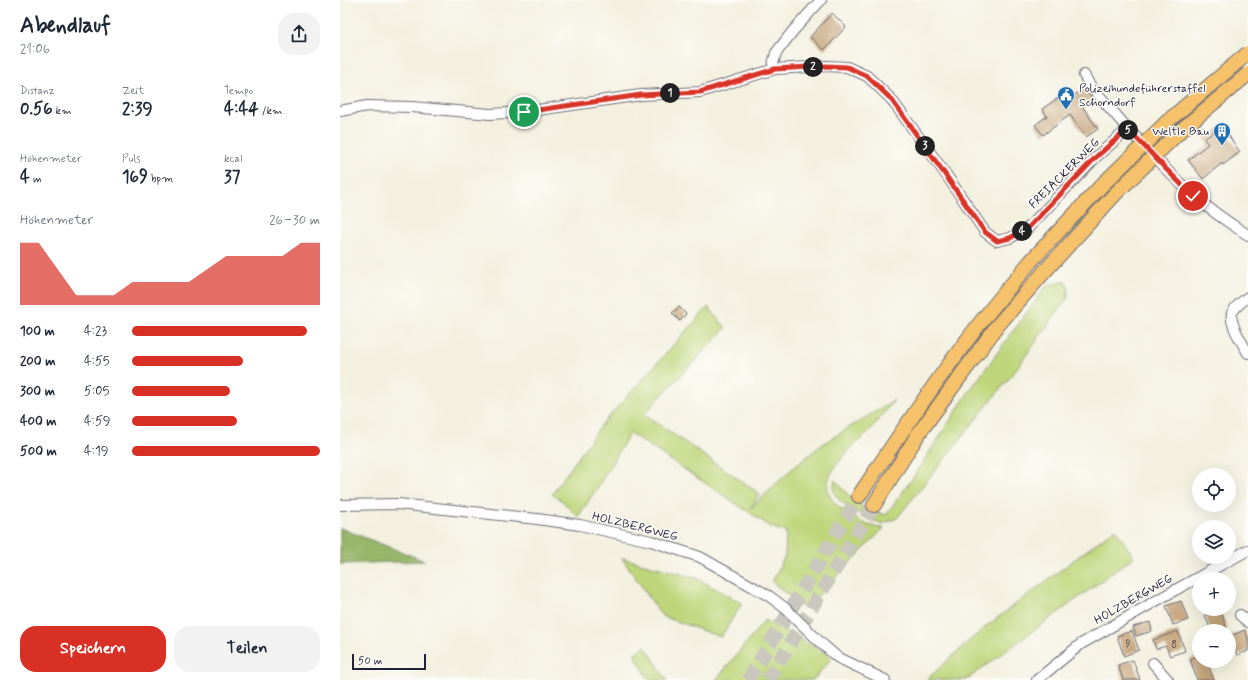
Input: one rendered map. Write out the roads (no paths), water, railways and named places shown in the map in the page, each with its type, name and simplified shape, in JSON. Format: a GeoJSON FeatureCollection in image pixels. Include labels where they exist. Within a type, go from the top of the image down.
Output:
{"type":"FeatureCollection","features":[{"type":"Feature","properties":{"kind":"highway"},"geometry":{"type":"LineString","coordinates":[[859,496],[904,428],[941,376],[978,326],[1032,261],[1102,185],[1169,120],[1248,53]]}},
{"type":"Feature","properties":{"kind":"highway"},"geometry":{"type":"LineString","coordinates":[[874,505],[919,433],[998,325],[1115,194],[1179,132],[1248,74]]}},
{"type":"Feature","properties":{"kind":"street"},"geometry":{"type":"LineString","coordinates":[[343,110],[367,106],[412,107],[490,114],[524,112],[641,95],[700,92],[775,69],[773,64],[776,53],[793,31],[821,0]]}},
{"type":"Feature","properties":{"kind":"street","name":"FREIACKERWEG"},"geometry":{"type":"LineString","coordinates":[[775,69],[826,66],[847,67],[867,76],[891,99],[985,232],[997,241],[1010,238],[1028,228],[1096,157],[1128,129]]}},
{"type":"Feature","properties":{"kind":"street"},"geometry":{"type":"LineString","coordinates":[[1084,75],[1089,84],[1128,129],[1193,196],[1248,235]]}},
{"type":"Feature","properties":{"kind":"street"},"geometry":{"type":"LineString","coordinates":[[1248,297],[1238,305],[1232,313],[1232,322],[1248,353]]}},
{"type":"Feature","properties":{"kind":"street","name":"HOLZBERGWEG"},"geometry":{"type":"LineString","coordinates":[[340,505],[398,504],[537,519],[580,525],[651,541],[700,557],[769,596],[785,608],[837,657],[884,680]]}},
{"type":"Feature","properties":{"kind":"street","name":"HOLZBERGWEG"},"geometry":{"type":"LineString","coordinates":[[1038,680],[1082,644],[1248,550]]}},
{"type":"Feature","properties":{"kind":"street"},"geometry":{"type":"LineString","coordinates":[[1153,663],[1168,680]]}},
{"type":"Feature","properties":{"kind":"tunnel"},"geometry":{"type":"LineString","coordinates":[[748,680],[859,496]]}},
{"type":"Feature","properties":{"kind":"tunnel"},"geometry":{"type":"LineString","coordinates":[[768,680],[874,505]]}},
{"type":"Feature","properties":{"kind":"place","name":"Polizeihundeführerstaffel Schorndorf"},"geometry":{"type":"Point","coordinates":[1066,110]}},
{"type":"Feature","properties":{"kind":"place","name":"Weltle Bau"},"geometry":{"type":"Point","coordinates":[1222,146]}}]}
